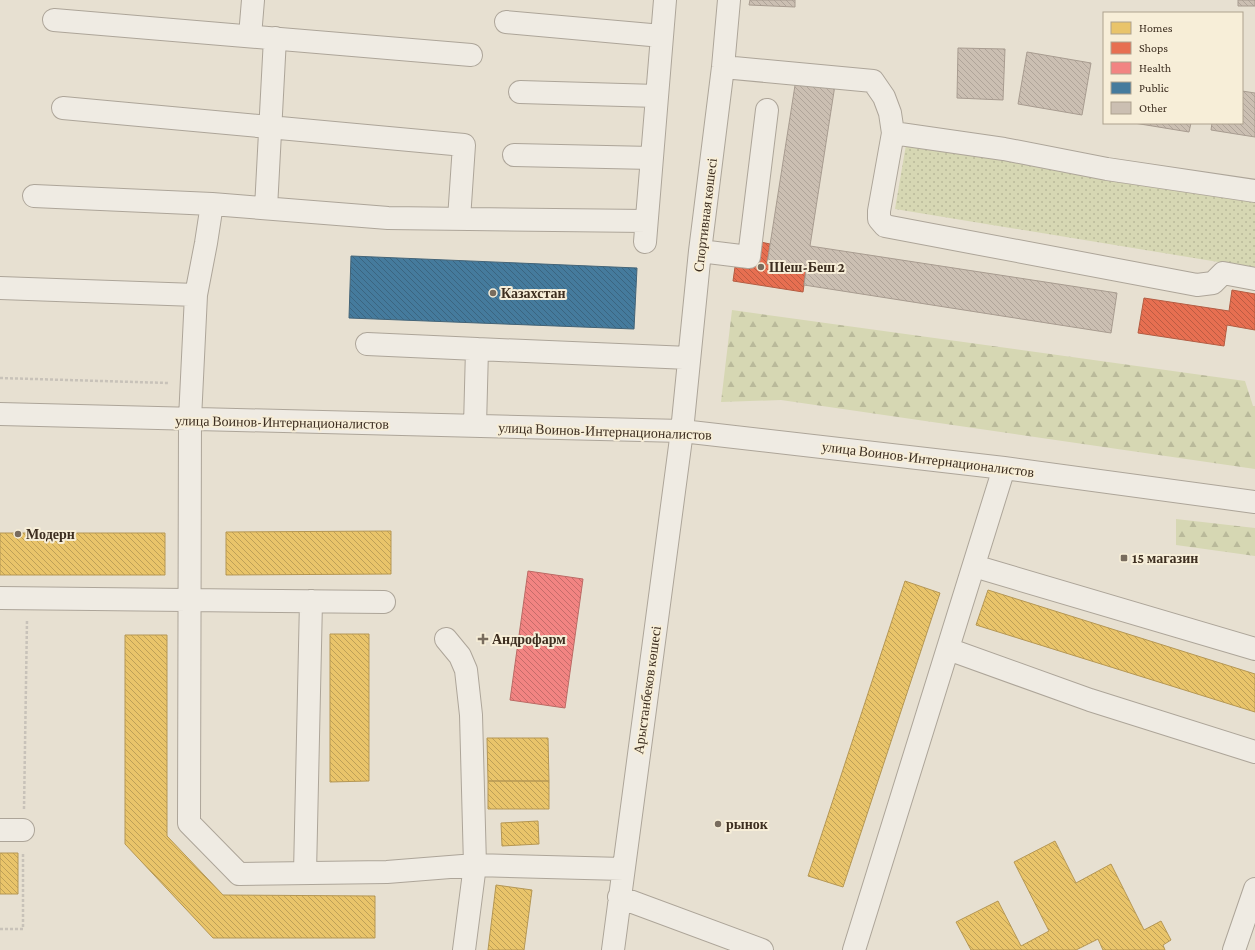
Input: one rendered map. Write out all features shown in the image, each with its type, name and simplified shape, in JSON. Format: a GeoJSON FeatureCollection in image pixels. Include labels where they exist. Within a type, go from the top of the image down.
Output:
{"type":"FeatureCollection","features":[{"type":"Feature","properties":{"kind":"street"},"geometry":{"type":"LineString","coordinates":[[250,36],[253,0]]}},
{"type":"Feature","properties":{"kind":"street"},"geometry":{"type":"LineString","coordinates":[[34,196],[212,204],[388,218],[459,219],[646,232],[666,0]]}},
{"type":"Feature","properties":{"kind":"street","name":"Спортивная көшесі"},"geometry":{"type":"LineString","coordinates":[[682,431],[700,251],[729,0]]}},
{"type":"Feature","properties":{"kind":"street"},"geometry":{"type":"LineString","coordinates":[[54,20],[471,55]]}},
{"type":"Feature","properties":{"kind":"street"},"geometry":{"type":"LineString","coordinates":[[506,22],[662,36]]}},
{"type":"Feature","properties":{"kind":"street"},"geometry":{"type":"LineString","coordinates":[[266,208],[274,38]]}},
{"type":"Feature","properties":{"kind":"street"},"geometry":{"type":"LineString","coordinates":[[722,67],[874,81],[884,97],[890,113],[893,133],[879,211],[879,219],[885,226],[1197,285],[1213,283],[1223,273],[1255,279]]}},
{"type":"Feature","properties":{"kind":"street"},"geometry":{"type":"LineString","coordinates":[[520,92],[657,96]]}},
{"type":"Feature","properties":{"kind":"street"},"geometry":{"type":"LineString","coordinates":[[63,108],[464,145],[459,219]]}},
{"type":"Feature","properties":{"kind":"street"},"geometry":{"type":"LineString","coordinates":[[700,251],[749,257],[767,110]]}},
{"type":"Feature","properties":{"kind":"street"},"geometry":{"type":"LineString","coordinates":[[893,133],[1004,149],[1107,169],[1255,191]]}},
{"type":"Feature","properties":{"kind":"street"},"geometry":{"type":"LineString","coordinates":[[514,155],[652,158]]}},
{"type":"Feature","properties":{"kind":"street"},"geometry":{"type":"LineString","coordinates":[[212,204],[196,295],[190,419],[189,823],[239,874],[387,872],[474,865],[623,869]]}},
{"type":"Feature","properties":{"kind":"street"},"geometry":{"type":"LineString","coordinates":[[0,288],[196,295]]}},
{"type":"Feature","properties":{"kind":"street"},"geometry":{"type":"LineString","coordinates":[[367,344],[689,358]]}},
{"type":"Feature","properties":{"kind":"street"},"geometry":{"type":"LineString","coordinates":[[475,426],[477,349]]}},
{"type":"Feature","properties":{"kind":"street","name":"улица Воинов-Интернационалистов"},"geometry":{"type":"LineString","coordinates":[[0,414],[682,431],[1004,468],[1255,502]]}},
{"type":"Feature","properties":{"kind":"street","name":"Арыстанбеков көшесі"},"geometry":{"type":"LineString","coordinates":[[613,950],[682,431]]}},
{"type":"Feature","properties":{"kind":"street"},"geometry":{"type":"LineString","coordinates":[[854,950],[1004,468]]}},
{"type":"Feature","properties":{"kind":"street"},"geometry":{"type":"LineString","coordinates":[[974,566],[1255,649]]}},
{"type":"Feature","properties":{"kind":"street"},"geometry":{"type":"LineString","coordinates":[[0,598],[384,602]]}},
{"type":"Feature","properties":{"kind":"street"},"geometry":{"type":"LineString","coordinates":[[305,873],[311,601]]}},
{"type":"Feature","properties":{"kind":"street"},"geometry":{"type":"LineString","coordinates":[[446,639],[460,656],[466,670],[472,714],[474,865],[464,950]]}},
{"type":"Feature","properties":{"kind":"street"},"geometry":{"type":"LineString","coordinates":[[948,649],[1090,700],[1255,752]]}},
{"type":"Feature","properties":{"kind":"street"},"geometry":{"type":"LineString","coordinates":[[0,830],[23,830]]}},
{"type":"Feature","properties":{"kind":"street"},"geometry":{"type":"LineString","coordinates":[[1234,950],[1255,889]]}},
{"type":"Feature","properties":{"kind":"street"},"geometry":{"type":"LineString","coordinates":[[619,897],[762,950]]}},
{"type":"Feature","properties":{"kind":"path"},"geometry":{"type":"LineString","coordinates":[[0,378],[192,384]]}},
{"type":"Feature","properties":{"kind":"path"},"geometry":{"type":"LineString","coordinates":[[0,929],[23,929],[27,598]]}},
{"type":"Feature","properties":{"kind":"green space"},"geometry":{"type":"Polygon","coordinates":[[[907,139],[1255,196],[1255,268],[895,209],[907,139]]]}},
{"type":"Feature","properties":{"kind":"green space"},"geometry":{"type":"Polygon","coordinates":[[[732,310],[1245,381],[1253,406],[1255,406],[1255,469],[781,400],[721,402],[732,310]]]}},
{"type":"Feature","properties":{"kind":"green space"},"geometry":{"type":"Polygon","coordinates":[[[1176,519],[1255,528],[1255,556],[1176,545],[1176,519]]]}},
{"type":"Feature","properties":{"kind":"building: Homes"},"geometry":{"type":"Polygon","coordinates":[[[391,531],[391,574],[226,575],[226,532],[391,531]]]}},
{"type":"Feature","properties":{"kind":"building: Homes"},"geometry":{"type":"Polygon","coordinates":[[[0,533],[165,533],[165,575],[0,575],[0,533]]]}},
{"type":"Feature","properties":{"kind":"building: Homes"},"geometry":{"type":"Polygon","coordinates":[[[905,581],[940,593],[843,887],[808,876],[905,581]]]}},
{"type":"Feature","properties":{"kind":"building: Homes"},"geometry":{"type":"Polygon","coordinates":[[[988,590],[1255,674],[1255,712],[976,625],[988,590]]]}},
{"type":"Feature","properties":{"kind":"building: Homes"},"geometry":{"type":"Polygon","coordinates":[[[330,634],[369,634],[369,781],[330,782],[330,634]]]}},
{"type":"Feature","properties":{"kind":"building: Homes"},"geometry":{"type":"Polygon","coordinates":[[[125,635],[167,635],[167,836],[223,895],[375,896],[375,938],[213,938],[125,844],[125,635]]]}},
{"type":"Feature","properties":{"kind":"building: Homes"},"geometry":{"type":"Polygon","coordinates":[[[487,738],[548,738],[549,781],[488,781],[487,738]]]}},
{"type":"Feature","properties":{"kind":"building: Homes"},"geometry":{"type":"Polygon","coordinates":[[[488,781],[549,781],[549,809],[488,809],[488,781]]]}},
{"type":"Feature","properties":{"kind":"building: Homes"},"geometry":{"type":"Polygon","coordinates":[[[538,821],[539,844],[502,846],[501,823],[538,821]]]}},
{"type":"Feature","properties":{"kind":"building: Homes"},"geometry":{"type":"Polygon","coordinates":[[[1055,841],[1076,883],[1111,864],[1144,930],[1161,921],[1171,940],[1163,945],[1165,950],[1103,950],[1098,939],[1076,950],[971,950],[956,922],[998,901],[1021,946],[1049,931],[1014,862],[1055,841]]]}},
{"type":"Feature","properties":{"kind":"building: Homes"},"geometry":{"type":"Polygon","coordinates":[[[0,853],[18,853],[18,894],[0,894],[0,853]]]}},
{"type":"Feature","properties":{"kind":"building: Homes"},"geometry":{"type":"Polygon","coordinates":[[[496,885],[532,890],[524,950],[488,950],[496,885]]]}},
{"type":"Feature","properties":{"kind":"building: Shops","name":"Шеш-Беш 2"},"geometry":{"type":"Polygon","coordinates":[[[756,241],[770,244],[767,264],[806,270],[803,292],[733,281],[736,260],[756,241]]]}},
{"type":"Feature","properties":{"kind":"building: Shops"},"geometry":{"type":"Polygon","coordinates":[[[1232,290],[1255,294],[1255,330],[1227,325],[1224,346],[1138,333],[1144,298],[1229,311],[1232,290]]]}},
{"type":"Feature","properties":{"kind":"building: Health"},"geometry":{"type":"Polygon","coordinates":[[[528,571],[583,579],[565,708],[510,700],[528,571]]]}},
{"type":"Feature","properties":{"kind":"building: Public","name":"Казахстан"},"geometry":{"type":"Polygon","coordinates":[[[351,256],[637,268],[634,329],[349,318],[351,256]]]}},
{"type":"Feature","properties":{"kind":"building: Other"},"geometry":{"type":"Polygon","coordinates":[[[750,0],[795,0],[795,7],[749,5],[750,0]]]}},
{"type":"Feature","properties":{"kind":"building: Other"},"geometry":{"type":"Polygon","coordinates":[[[1238,0],[1255,0],[1255,6],[1238,6],[1238,0]]]}},
{"type":"Feature","properties":{"kind":"building: Other"},"geometry":{"type":"Polygon","coordinates":[[[958,48],[1005,49],[1003,100],[957,98],[958,48]]]}},
{"type":"Feature","properties":{"kind":"building: Other"},"geometry":{"type":"Polygon","coordinates":[[[1027,52],[1091,63],[1082,115],[1018,104],[1027,52]]]}},
{"type":"Feature","properties":{"kind":"building: Other"},"geometry":{"type":"Polygon","coordinates":[[[796,79],[835,85],[810,246],[1117,293],[1111,333],[804,285],[806,270],[767,264],[796,79]]]}},
{"type":"Feature","properties":{"kind":"building: Other"},"geometry":{"type":"Polygon","coordinates":[[[1243,91],[1255,93],[1255,137],[1211,130],[1212,124],[1243,124],[1243,91]]]}},
{"type":"Feature","properties":{"kind":"building: Other"},"geometry":{"type":"Polygon","coordinates":[[[1140,124],[1191,124],[1189,132],[1140,124]]]}},
{"type":"Feature","properties":{"kind":"place","name":"Шеш-Беш 2"},"geometry":{"type":"Point","coordinates":[761,267]}},
{"type":"Feature","properties":{"kind":"place","name":"Казахстан"},"geometry":{"type":"Point","coordinates":[493,293]}},
{"type":"Feature","properties":{"kind":"place","name":"Модерн"},"geometry":{"type":"Point","coordinates":[18,534]}},
{"type":"Feature","properties":{"kind":"place","name":"15 магазин"},"geometry":{"type":"Point","coordinates":[1124,558]}},
{"type":"Feature","properties":{"kind":"place","name":"Андрофарм"},"geometry":{"type":"Point","coordinates":[483,639]}},
{"type":"Feature","properties":{"kind":"place","name":"рынок"},"geometry":{"type":"Point","coordinates":[718,824]}}]}
